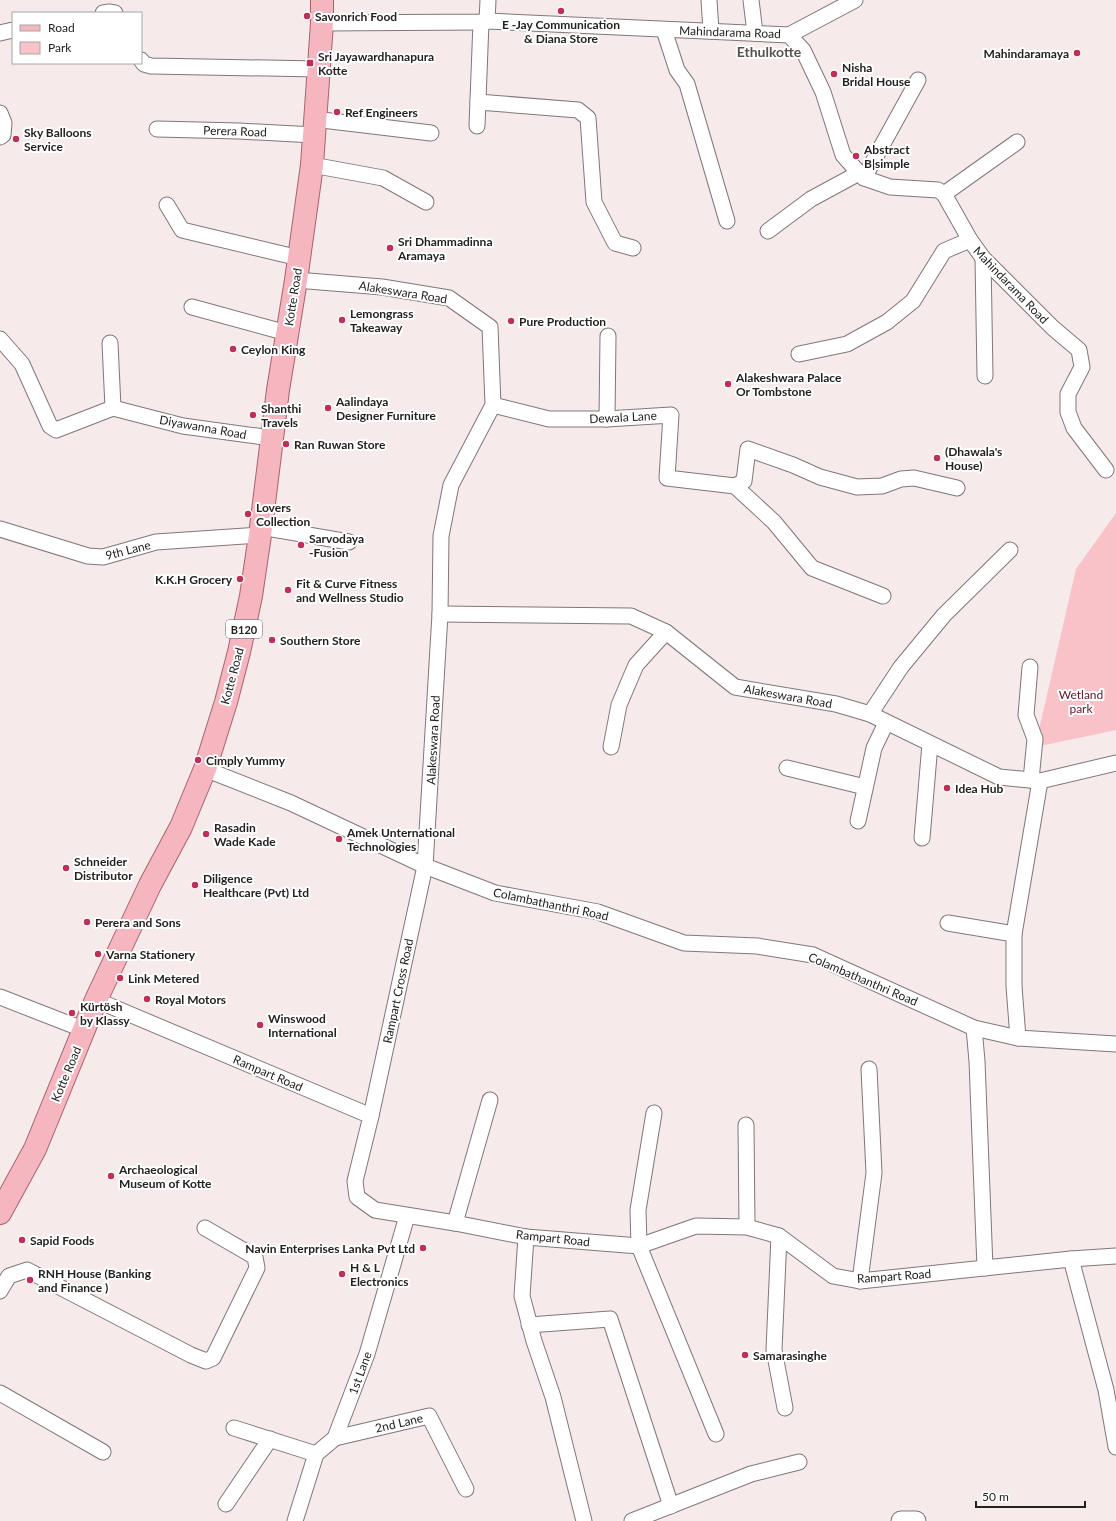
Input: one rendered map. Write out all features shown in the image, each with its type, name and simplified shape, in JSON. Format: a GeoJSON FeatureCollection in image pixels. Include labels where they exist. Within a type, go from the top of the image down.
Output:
{"type":"FeatureCollection","features":[{"type":"Feature","properties":{"kind":"main road","name":"Kotte Road"},"geometry":{"type":"LineString","coordinates":[[0,1213],[35,1149],[96,1000],[150,886],[181,827],[204,769],[226,702],[251,596],[271,438],[296,280],[312,165],[322,23],[322,0]]}},
{"type":"Feature","properties":{"kind":"street"},"geometry":{"type":"LineString","coordinates":[[478,126],[478,102],[484,21],[488,0]]}},
{"type":"Feature","properties":{"kind":"street"},"geometry":{"type":"LineString","coordinates":[[709,0],[711,31]]}},
{"type":"Feature","properties":{"kind":"street"},"geometry":{"type":"LineString","coordinates":[[751,0],[755,33]]}},
{"type":"Feature","properties":{"kind":"street"},"geometry":{"type":"LineString","coordinates":[[788,35],[855,0]]}},
{"type":"Feature","properties":{"kind":"street","name":"Mahindarama Road"},"geometry":{"type":"LineString","coordinates":[[322,23],[484,21],[788,35],[803,50],[823,92],[843,155],[862,175],[890,187],[938,190],[944,194],[982,258],[1053,328],[1079,350],[1082,367],[1068,394],[1068,412],[1074,428],[1106,470]]}},
{"type":"Feature","properties":{"kind":"street"},"geometry":{"type":"LineString","coordinates":[[0,33],[12,30]]}},
{"type":"Feature","properties":{"kind":"street"},"geometry":{"type":"LineString","coordinates":[[664,30],[677,70],[687,84],[727,221]]}},
{"type":"Feature","properties":{"kind":"street"},"geometry":{"type":"LineString","coordinates":[[142,61],[144,64],[151,66],[318,69]]}},
{"type":"Feature","properties":{"kind":"street"},"geometry":{"type":"LineString","coordinates":[[768,231],[811,199],[862,175],[918,80]]}},
{"type":"Feature","properties":{"kind":"street"},"geometry":{"type":"LineString","coordinates":[[478,102],[578,110],[588,118],[594,202],[615,243],[633,248]]}},
{"type":"Feature","properties":{"kind":"street"},"geometry":{"type":"LineString","coordinates":[[0,113],[4,123],[3,135],[0,137]]}},
{"type":"Feature","properties":{"kind":"street","name":"Perera Road"},"geometry":{"type":"LineString","coordinates":[[157,129],[239,131],[314,127],[431,134]]}},
{"type":"Feature","properties":{"kind":"street"},"geometry":{"type":"LineString","coordinates":[[944,194],[1017,142]]}},
{"type":"Feature","properties":{"kind":"street"},"geometry":{"type":"LineString","coordinates":[[312,165],[383,178],[426,202]]}},
{"type":"Feature","properties":{"kind":"street"},"geometry":{"type":"LineString","coordinates":[[167,206],[182,230],[299,258]]}},
{"type":"Feature","properties":{"kind":"street"},"geometry":{"type":"LineString","coordinates":[[799,354],[847,344],[887,322],[913,301],[944,251],[970,240]]}},
{"type":"Feature","properties":{"kind":"street"},"geometry":{"type":"LineString","coordinates":[[982,258],[985,376]]}},
{"type":"Feature","properties":{"kind":"street","name":"Alakeswara Road"},"geometry":{"type":"LineString","coordinates":[[296,280],[382,287],[449,298],[490,327],[493,405],[451,485],[441,536],[440,614],[425,866]]}},
{"type":"Feature","properties":{"kind":"street"},"geometry":{"type":"LineString","coordinates":[[192,307],[287,333]]}},
{"type":"Feature","properties":{"kind":"street"},"geometry":{"type":"LineString","coordinates":[[608,336],[608,419]]}},
{"type":"Feature","properties":{"kind":"street"},"geometry":{"type":"LineString","coordinates":[[0,339],[22,364],[50,426],[56,430],[113,408],[110,343]]}},
{"type":"Feature","properties":{"kind":"street","name":"Dewala Lane"},"geometry":{"type":"LineString","coordinates":[[493,405],[549,419],[608,419],[671,415],[667,478],[735,486]]}},
{"type":"Feature","properties":{"kind":"street","name":"Diyawanna Road"},"geometry":{"type":"LineString","coordinates":[[113,408],[183,426],[271,438]]}},
{"type":"Feature","properties":{"kind":"street"},"geometry":{"type":"LineString","coordinates":[[883,596],[812,568],[774,522],[735,486],[744,481],[748,450],[793,465],[820,477],[857,487],[882,486],[901,479],[914,478],[957,488]]}},
{"type":"Feature","properties":{"kind":"street","name":"9th Lane"},"geometry":{"type":"LineString","coordinates":[[0,530],[88,556],[103,557],[156,542],[260,531],[349,542]]}},
{"type":"Feature","properties":{"kind":"street"},"geometry":{"type":"LineString","coordinates":[[870,714],[901,667],[944,615],[1010,550]]}},
{"type":"Feature","properties":{"kind":"street","name":"Alakeswara Road"},"geometry":{"type":"LineString","coordinates":[[440,614],[631,616],[666,632],[735,687],[836,704],[870,714],[999,777],[1036,780],[1116,763]]}},
{"type":"Feature","properties":{"kind":"street"},"geometry":{"type":"LineString","coordinates":[[611,747],[619,705],[636,665],[666,632]]}},
{"type":"Feature","properties":{"kind":"street"},"geometry":{"type":"LineString","coordinates":[[1018,1038],[1014,986],[1014,934],[1036,780],[1036,739],[1026,715],[1030,667]]}},
{"type":"Feature","properties":{"kind":"street"},"geometry":{"type":"LineString","coordinates":[[858,821],[874,748],[886,723]]}},
{"type":"Feature","properties":{"kind":"street"},"geometry":{"type":"LineString","coordinates":[[922,838],[930,744]]}},
{"type":"Feature","properties":{"kind":"street"},"geometry":{"type":"LineString","coordinates":[[787,768],[865,787]]}},
{"type":"Feature","properties":{"kind":"street","name":"Colambathanthri Road"},"geometry":{"type":"LineString","coordinates":[[204,769],[291,803],[425,866],[495,893],[598,912],[684,943],[757,946],[813,955],[974,1028],[1018,1038],[1116,1044]]}},
{"type":"Feature","properties":{"kind":"street","name":"Rampart Cross Road"},"geometry":{"type":"LineString","coordinates":[[371,1116],[425,866]]}},
{"type":"Feature","properties":{"kind":"street"},"geometry":{"type":"LineString","coordinates":[[948,923],[1014,934]]}},
{"type":"Feature","properties":{"kind":"street"},"geometry":{"type":"LineString","coordinates":[[0,997],[85,1030]]}},
{"type":"Feature","properties":{"kind":"street","name":"Rampart Road"},"geometry":{"type":"LineString","coordinates":[[96,1000],[371,1116],[355,1181],[357,1197],[375,1210],[455,1223],[526,1237],[638,1246],[696,1226],[747,1227],[779,1236],[833,1276],[860,1281],[1071,1259],[1116,1256]]}},
{"type":"Feature","properties":{"kind":"street"},"geometry":{"type":"LineString","coordinates":[[974,1028],[978,1061],[985,1268]]}},
{"type":"Feature","properties":{"kind":"street"},"geometry":{"type":"LineString","coordinates":[[860,1281],[874,1173],[869,1068]]}},
{"type":"Feature","properties":{"kind":"street"},"geometry":{"type":"LineString","coordinates":[[455,1223],[490,1100]]}},
{"type":"Feature","properties":{"kind":"street"},"geometry":{"type":"LineString","coordinates":[[654,1113],[638,1210],[638,1246],[716,1434]]}},
{"type":"Feature","properties":{"kind":"street"},"geometry":{"type":"LineString","coordinates":[[746,1125],[747,1227]]}},
{"type":"Feature","properties":{"kind":"street","name":"1st Lane"},"geometry":{"type":"LineString","coordinates":[[336,1438],[367,1354],[407,1216]]}},
{"type":"Feature","properties":{"kind":"street"},"geometry":{"type":"LineString","coordinates":[[0,1291],[9,1276],[27,1270],[191,1355],[206,1361],[213,1358],[258,1268],[255,1257],[205,1228]]}},
{"type":"Feature","properties":{"kind":"street"},"geometry":{"type":"LineString","coordinates":[[779,1236],[774,1350],[785,1408]]}},
{"type":"Feature","properties":{"kind":"street"},"geometry":{"type":"LineString","coordinates":[[526,1237],[522,1296],[529,1325],[553,1397],[584,1521]]}},
{"type":"Feature","properties":{"kind":"street"},"geometry":{"type":"LineString","coordinates":[[1071,1259],[1106,1390],[1116,1446]]}},
{"type":"Feature","properties":{"kind":"street"},"geometry":{"type":"LineString","coordinates":[[529,1325],[610,1319],[670,1506]]}},
{"type":"Feature","properties":{"kind":"street"},"geometry":{"type":"LineString","coordinates":[[0,1394],[103,1452]]}},
{"type":"Feature","properties":{"kind":"street","name":"2nd Lane"},"geometry":{"type":"LineString","coordinates":[[336,1438],[429,1416],[466,1489]]}},
{"type":"Feature","properties":{"kind":"street"},"geometry":{"type":"LineString","coordinates":[[234,1428],[316,1454]]}},
{"type":"Feature","properties":{"kind":"street"},"geometry":{"type":"LineString","coordinates":[[295,1521],[316,1454],[336,1438]]}},
{"type":"Feature","properties":{"kind":"street"},"geometry":{"type":"LineString","coordinates":[[226,1504],[270,1439]]}},
{"type":"Feature","properties":{"kind":"street"},"geometry":{"type":"LineString","coordinates":[[632,1521],[751,1474],[799,1462]]}},
{"type":"Feature","properties":{"kind":"street"},"geometry":{"type":"LineString","coordinates":[[901,1521],[916,1521]]}},
{"type":"Feature","properties":{"kind":"green space","name":"Wetland park"},"geometry":{"type":"Polygon","coordinates":[[[1116,513],[1116,730],[1035,747],[1076,569],[1116,513]]]}},
{"type":"Feature","properties":{"kind":"place","name":"E -Jay Communication & Diana Store"},"geometry":{"type":"Point","coordinates":[561,11]}},
{"type":"Feature","properties":{"kind":"place","name":"Savonrich Food"},"geometry":{"type":"Point","coordinates":[307,16]}},
{"type":"Feature","properties":{"kind":"place","name":"Mahindaramaya"},"geometry":{"type":"Point","coordinates":[1077,53]}},
{"type":"Feature","properties":{"kind":"place","name":"Sri Jayawardhanapura Kotte"},"geometry":{"type":"Point","coordinates":[310,63]}},
{"type":"Feature","properties":{"kind":"place","name":"Nisha Bridal House"},"geometry":{"type":"Point","coordinates":[834,74]}},
{"type":"Feature","properties":{"kind":"place","name":"Ref Engineers"},"geometry":{"type":"Point","coordinates":[337,112]}},
{"type":"Feature","properties":{"kind":"place","name":"Sky Balloons Service"},"geometry":{"type":"Point","coordinates":[16,139]}},
{"type":"Feature","properties":{"kind":"place","name":"Abstract B|simple"},"geometry":{"type":"Point","coordinates":[856,156]}},
{"type":"Feature","properties":{"kind":"place","name":"Sri Dhammadinna Aramaya"},"geometry":{"type":"Point","coordinates":[390,248]}},
{"type":"Feature","properties":{"kind":"place","name":"Lemongrass Takeaway"},"geometry":{"type":"Point","coordinates":[342,320]}},
{"type":"Feature","properties":{"kind":"place","name":"Pure Production"},"geometry":{"type":"Point","coordinates":[511,321]}},
{"type":"Feature","properties":{"kind":"place","name":"Ceylon King"},"geometry":{"type":"Point","coordinates":[233,349]}},
{"type":"Feature","properties":{"kind":"place","name":"Alakeshwara Palace Or Tombstone"},"geometry":{"type":"Point","coordinates":[728,384]}},
{"type":"Feature","properties":{"kind":"place","name":"Aalindaya Designer Furniture"},"geometry":{"type":"Point","coordinates":[328,408]}},
{"type":"Feature","properties":{"kind":"place","name":"Shanthi Travels"},"geometry":{"type":"Point","coordinates":[253,415]}},
{"type":"Feature","properties":{"kind":"place","name":"Ran Ruwan Store"},"geometry":{"type":"Point","coordinates":[286,444]}},
{"type":"Feature","properties":{"kind":"place","name":"(Dhawala's House)"},"geometry":{"type":"Point","coordinates":[937,458]}},
{"type":"Feature","properties":{"kind":"place","name":"Lovers Collection"},"geometry":{"type":"Point","coordinates":[248,514]}},
{"type":"Feature","properties":{"kind":"place","name":"Sarvodaya -Fusion"},"geometry":{"type":"Point","coordinates":[301,545]}},
{"type":"Feature","properties":{"kind":"place","name":"K.K.H Grocery"},"geometry":{"type":"Point","coordinates":[240,579]}},
{"type":"Feature","properties":{"kind":"place","name":"Fit & Curve Fitness and Wellness Studio"},"geometry":{"type":"Point","coordinates":[288,590]}},
{"type":"Feature","properties":{"kind":"place","name":"Southern Store"},"geometry":{"type":"Point","coordinates":[272,640]}},
{"type":"Feature","properties":{"kind":"place","name":"Cimply Yummy"},"geometry":{"type":"Point","coordinates":[198,760]}},
{"type":"Feature","properties":{"kind":"place","name":"Idea Hub"},"geometry":{"type":"Point","coordinates":[947,788]}},
{"type":"Feature","properties":{"kind":"place","name":"Rasadin Wade Kade"},"geometry":{"type":"Point","coordinates":[206,834]}},
{"type":"Feature","properties":{"kind":"place","name":"Amek Unternational Technologies"},"geometry":{"type":"Point","coordinates":[339,839]}},
{"type":"Feature","properties":{"kind":"place","name":"Schneider Distributor"},"geometry":{"type":"Point","coordinates":[66,868]}},
{"type":"Feature","properties":{"kind":"place","name":"Diligence Healthcare (Pvt) Ltd"},"geometry":{"type":"Point","coordinates":[195,885]}},
{"type":"Feature","properties":{"kind":"place","name":"Perera and Sons"},"geometry":{"type":"Point","coordinates":[87,922]}},
{"type":"Feature","properties":{"kind":"place","name":"Varna Stationery"},"geometry":{"type":"Point","coordinates":[98,954]}},
{"type":"Feature","properties":{"kind":"place","name":"Link Metered"},"geometry":{"type":"Point","coordinates":[120,978]}},
{"type":"Feature","properties":{"kind":"place","name":"Royal Motors"},"geometry":{"type":"Point","coordinates":[147,999]}},
{"type":"Feature","properties":{"kind":"place","name":"Kürtösh by Klassy"},"geometry":{"type":"Point","coordinates":[72,1013]}},
{"type":"Feature","properties":{"kind":"place","name":"Winswood International"},"geometry":{"type":"Point","coordinates":[260,1025]}},
{"type":"Feature","properties":{"kind":"place","name":"Archaeological Museum of Kotte"},"geometry":{"type":"Point","coordinates":[111,1176]}},
{"type":"Feature","properties":{"kind":"place","name":"Sapid Foods"},"geometry":{"type":"Point","coordinates":[22,1240]}},
{"type":"Feature","properties":{"kind":"place","name":"Navin Enterprises Lanka Pvt Ltd"},"geometry":{"type":"Point","coordinates":[423,1248]}},
{"type":"Feature","properties":{"kind":"place","name":"H & L Electronics"},"geometry":{"type":"Point","coordinates":[342,1274]}},
{"type":"Feature","properties":{"kind":"place","name":"RNH House (Banking and Finance )"},"geometry":{"type":"Point","coordinates":[30,1280]}},
{"type":"Feature","properties":{"kind":"place","name":"Samarasinghe"},"geometry":{"type":"Point","coordinates":[745,1355]}},
{"type":"Feature","properties":{"kind":"district","name":"Ethulkotte"},"geometry":{"type":"Point","coordinates":[769,51]}}]}
